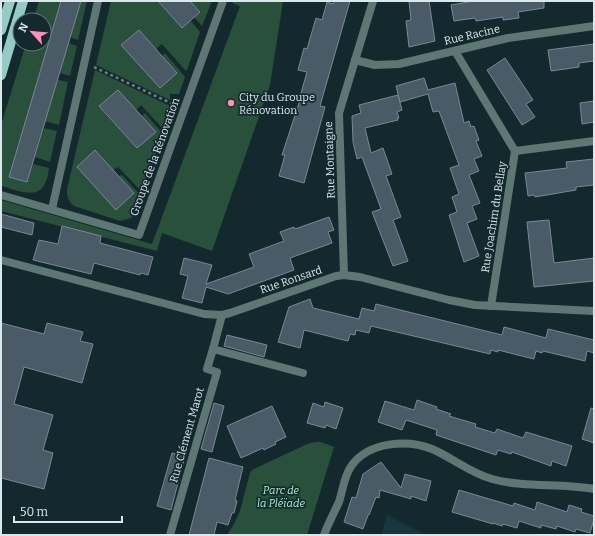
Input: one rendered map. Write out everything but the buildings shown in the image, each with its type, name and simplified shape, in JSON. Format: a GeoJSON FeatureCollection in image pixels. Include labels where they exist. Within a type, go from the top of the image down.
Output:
{"type":"FeatureCollection","features":[{"type":"Feature","properties":{"kind":"main road"},"geometry":{"type":"LineString","coordinates":[[1,30],[10,1]]}},
{"type":"Feature","properties":{"kind":"main road"},"geometry":{"type":"LineString","coordinates":[[1,75],[23,1]]}},
{"type":"Feature","properties":{"kind":"street"},"geometry":{"type":"LineString","coordinates":[[52,209],[98,1]]}},
{"type":"Feature","properties":{"kind":"street","name":"Groupe de la Rénovation"},"geometry":{"type":"LineString","coordinates":[[1,195],[139,235],[223,1]]}},
{"type":"Feature","properties":{"kind":"street","name":"Rue Montaigne"},"geometry":{"type":"LineString","coordinates":[[344,275],[339,113],[373,1]]}},
{"type":"Feature","properties":{"kind":"street","name":"Rue Racine"},"geometry":{"type":"LineString","coordinates":[[355,60],[375,65],[399,64],[508,38],[594,26]]}},
{"type":"Feature","properties":{"kind":"street","name":"Rue Joachim du Bellay"},"geometry":{"type":"LineString","coordinates":[[455,51],[515,151],[491,306]]}},
{"type":"Feature","properties":{"kind":"street"},"geometry":{"type":"LineString","coordinates":[[515,151],[594,141]]}},
{"type":"Feature","properties":{"kind":"street","name":"Rue Ronsard"},"geometry":{"type":"LineString","coordinates":[[1,260],[204,314],[222,315],[230,313],[336,276],[344,275],[360,277],[449,300],[491,306],[594,311]]}},
{"type":"Feature","properties":{"kind":"street","name":"Rue Clément Marot"},"geometry":{"type":"LineString","coordinates":[[170,535],[217,372],[207,369],[222,315]]}},
{"type":"Feature","properties":{"kind":"street"},"geometry":{"type":"LineString","coordinates":[[213,349],[303,373]]}},
{"type":"Feature","properties":{"kind":"street"},"geometry":{"type":"LineString","coordinates":[[324,535],[338,503],[346,476],[351,466],[359,457],[368,451],[395,444],[408,443],[422,445],[434,450],[476,474],[505,482],[594,489]]}},
{"type":"Feature","properties":{"kind":"path"},"geometry":{"type":"LineString","coordinates":[[85,62],[184,109]]}},
{"type":"Feature","properties":{"kind":"shaded area"},"geometry":{"type":"Polygon","coordinates":[[[387,515],[427,535],[381,535],[387,515]]]}},
{"type":"Feature","properties":{"kind":"green space"},"geometry":{"type":"Polygon","coordinates":[[[39,1],[61,1],[52,31],[52,12],[36,12],[39,1]]]}},
{"type":"Feature","properties":{"kind":"green space"},"geometry":{"type":"Polygon","coordinates":[[[81,1],[87,1],[78,40],[70,37],[81,1]]]}},
{"type":"Feature","properties":{"kind":"green space"},"geometry":{"type":"Polygon","coordinates":[[[111,1],[158,1],[182,28],[190,20],[200,32],[187,70],[185,70],[162,44],[156,49],[139,30],[121,45],[160,88],[177,73],[162,56],[165,53],[185,77],[179,94],[170,94],[170,100],[96,65],[111,1]]]}},
{"type":"Feature","properties":{"kind":"green space"},"geometry":{"type":"Polygon","coordinates":[[[190,1],[212,1],[202,26],[194,17],[200,11],[190,1]]]}},
{"type":"Feature","properties":{"kind":"green space"},"geometry":{"type":"Polygon","coordinates":[[[233,1],[283,1],[270,85],[212,251],[162,233],[157,251],[1,211],[1,200],[152,244],[240,6],[232,3],[233,1]]]}},
{"type":"Feature","properties":{"kind":"green space"},"geometry":{"type":"Polygon","coordinates":[[[68,43],[77,46],[70,76],[60,73],[68,43]]]}},
{"type":"Feature","properties":{"kind":"green space"},"geometry":{"type":"Polygon","coordinates":[[[24,52],[46,52],[9,177],[27,182],[33,164],[49,168],[44,185],[39,191],[29,193],[1,186],[1,125],[24,52]]]}},
{"type":"Feature","properties":{"kind":"green space"},"geometry":{"type":"Polygon","coordinates":[[[95,70],[170,106],[170,122],[164,130],[141,105],[136,110],[118,90],[99,106],[137,148],[155,132],[142,116],[145,113],[163,134],[143,192],[118,167],[113,170],[96,150],[77,167],[116,209],[134,193],[119,176],[122,175],[141,196],[135,214],[131,218],[120,221],[74,206],[69,201],[67,194],[95,70]]]}},
{"type":"Feature","properties":{"kind":"green space"},"geometry":{"type":"Polygon","coordinates":[[[58,80],[68,82],[59,125],[45,121],[58,80]]]}},
{"type":"Feature","properties":{"kind":"green space"},"geometry":{"type":"Polygon","coordinates":[[[44,128],[57,131],[50,162],[35,157],[44,128]]]}},
{"type":"Feature","properties":{"kind":"green space","name":"Parc de la Pléïade"},"geometry":{"type":"Polygon","coordinates":[[[321,442],[334,447],[307,535],[227,535],[240,511],[252,470],[307,444],[321,442]]]}},
{"type":"Feature","properties":{"kind":"place","name":"City du Groupe Rénovation"},"geometry":{"type":"Point","coordinates":[231,103]}}]}
